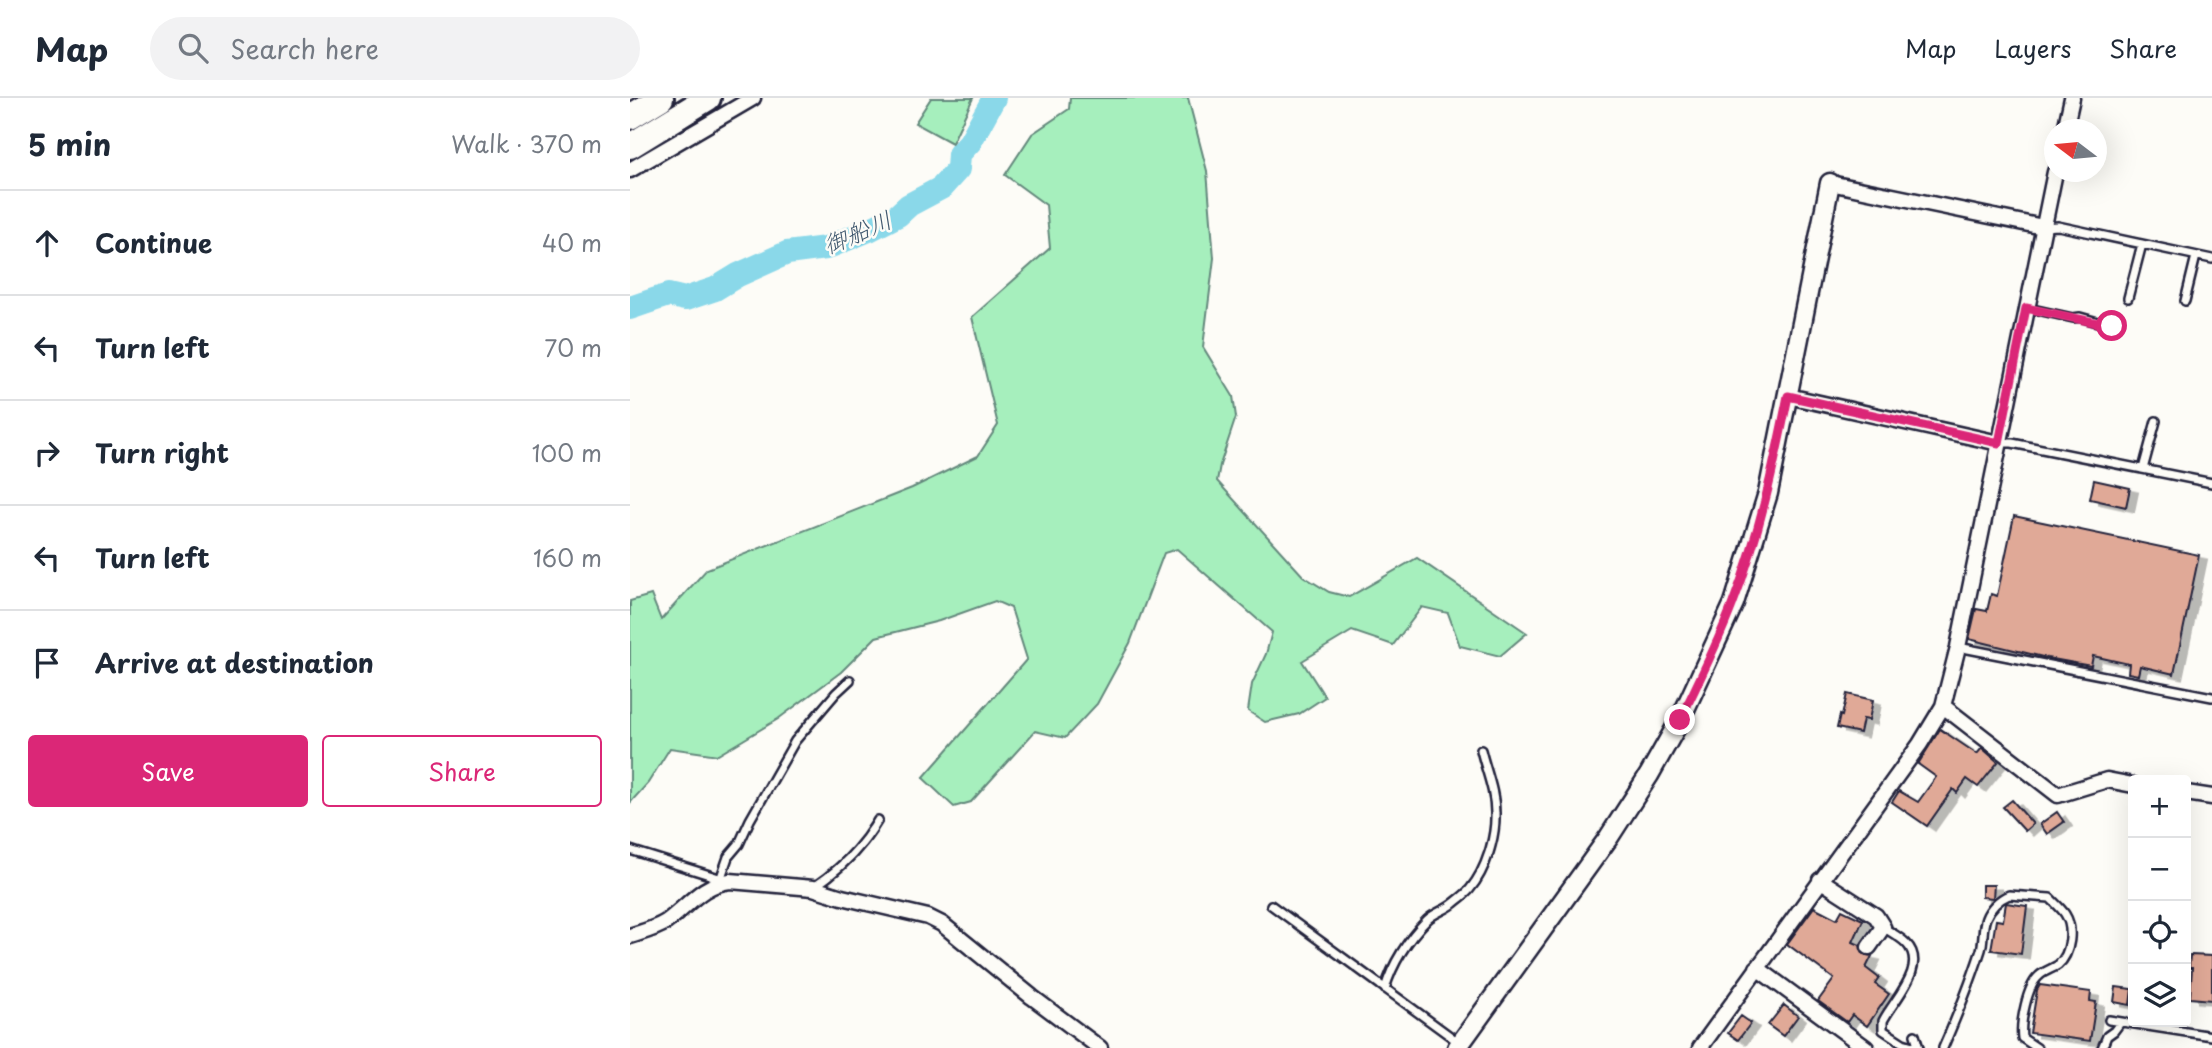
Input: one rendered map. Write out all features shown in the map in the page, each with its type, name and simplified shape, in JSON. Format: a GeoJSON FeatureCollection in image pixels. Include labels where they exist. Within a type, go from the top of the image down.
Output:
{"type":"FeatureCollection","features":[{"type":"Feature","properties":{"kind":"highway"},"geometry":{"type":"LineString","coordinates":[[630,117],[661,98]]}},
{"type":"Feature","properties":{"kind":"highway"},"geometry":{"type":"LineString","coordinates":[[630,146],[708,98]]}},
{"type":"Feature","properties":{"kind":"street"},"geometry":{"type":"LineString","coordinates":[[2067,119],[2071,98]]}},
{"type":"Feature","properties":{"kind":"street"},"geometry":{"type":"LineString","coordinates":[[630,170],[746,100]]}},
{"type":"Feature","properties":{"kind":"street"},"geometry":{"type":"LineString","coordinates":[[1700,1048],[1920,744],[1943,706],[1958,648],[2053,182]]}},
{"type":"Feature","properties":{"kind":"street"},"geometry":{"type":"LineString","coordinates":[[1461,1046],[1609,837],[1649,775],[1680,720],[1734,603],[1768,493],[1830,183],[2043,227]]}},
{"type":"Feature","properties":{"kind":"street"},"geometry":{"type":"LineString","coordinates":[[1788,396],[1999,443]]}},
{"type":"Feature","properties":{"kind":"street"},"geometry":{"type":"LineString","coordinates":[[1943,706],[2059,795],[2107,780],[2128,784]]}},
{"type":"Feature","properties":{"kind":"street"},"geometry":{"type":"LineString","coordinates":[[2191,794],[2212,797]]}},
{"type":"Feature","properties":{"kind":"street"},"geometry":{"type":"LineString","coordinates":[[630,936],[666,922],[719,880],[813,888],[928,917],[942,923],[1032,997],[1100,1048]]}},
{"type":"Feature","properties":{"kind":"street"},"geometry":{"type":"LineString","coordinates":[[1820,880],[1876,916],[1883,927],[1869,947]]}},
{"type":"Feature","properties":{"kind":"street"},"geometry":{"type":"LineString","coordinates":[[1757,968],[1866,1048]]}},
{"type":"Feature","properties":{"kind":"lane"},"geometry":{"type":"LineString","coordinates":[[2043,227],[2058,226],[2212,259]]}},
{"type":"Feature","properties":{"kind":"lane"},"geometry":{"type":"LineString","coordinates":[[2128,298],[2142,244]]}},
{"type":"Feature","properties":{"kind":"lane"},"geometry":{"type":"LineString","coordinates":[[2185,301],[2196,256]]}},
{"type":"Feature","properties":{"kind":"lane"},"geometry":{"type":"LineString","coordinates":[[2026,308],[2112,326]]}},
{"type":"Feature","properties":{"kind":"lane"},"geometry":{"type":"LineString","coordinates":[[2143,469],[2155,421]]}},
{"type":"Feature","properties":{"kind":"lane"},"geometry":{"type":"LineString","coordinates":[[1999,443],[2012,443],[2212,483]]}},
{"type":"Feature","properties":{"kind":"lane"},"geometry":{"type":"LineString","coordinates":[[1958,648],[2212,697]]}},
{"type":"Feature","properties":{"kind":"lane"},"geometry":{"type":"LineString","coordinates":[[630,850],[719,880],[728,857],[739,844],[795,741],[836,692],[850,680]]}},
{"type":"Feature","properties":{"kind":"lane"},"geometry":{"type":"LineString","coordinates":[[1385,989],[1393,965],[1426,921],[1451,906],[1470,889],[1487,856],[1495,830],[1496,811],[1493,790],[1481,750]]}},
{"type":"Feature","properties":{"kind":"lane"},"geometry":{"type":"LineString","coordinates":[[813,888],[825,881],[847,859],[878,820]]}},
{"type":"Feature","properties":{"kind":"lane"},"geometry":{"type":"LineString","coordinates":[[1943,1048],[1961,1008],[1982,946],[1982,930],[1986,918],[1992,907],[2009,895],[2050,898],[2066,914],[2070,928],[2070,942],[2065,956],[2059,964],[2038,976],[2031,987],[2021,1027],[2022,1038],[2037,1048]]}},
{"type":"Feature","properties":{"kind":"lane"},"geometry":{"type":"LineString","coordinates":[[1271,905],[1330,946],[1461,1046]]}},
{"type":"Feature","properties":{"kind":"lane"},"geometry":{"type":"LineString","coordinates":[[1883,927],[1905,942],[1914,954],[1911,975],[1883,1021],[1884,1030],[1903,1044],[1919,1048]]}},
{"type":"Feature","properties":{"kind":"lane"},"geometry":{"type":"LineString","coordinates":[[2109,1020],[2212,1037]]}},
{"type":"Feature","properties":{"kind":"lane"},"geometry":{"type":"LineString","coordinates":[[2102,1048],[2107,1037],[2120,1023]]}},
{"type":"Feature","properties":{"kind":"lane"},"geometry":{"type":"LineString","coordinates":[[1915,1035],[1919,1048]]}},
{"type":"Feature","properties":{"kind":"green space"},"geometry":{"type":"Polygon","coordinates":[[[931,98],[973,98],[952,143],[915,123],[931,98]]]}},
{"type":"Feature","properties":{"kind":"green space"},"geometry":{"type":"Polygon","coordinates":[[[1070,98],[1188,98],[1207,171],[1214,258],[1203,347],[1233,396],[1236,417],[1217,481],[1303,576],[1329,592],[1349,597],[1417,558],[1527,633],[1500,656],[1460,646],[1448,613],[1422,607],[1393,645],[1352,631],[1302,661],[1325,697],[1299,714],[1265,722],[1248,711],[1252,684],[1266,654],[1272,632],[1177,549],[1164,553],[1130,643],[1097,704],[1065,738],[1035,731],[971,802],[954,807],[923,778],[1027,659],[1011,608],[995,601],[939,621],[876,637],[841,672],[778,719],[718,755],[670,748],[648,783],[630,803],[630,601],[651,595],[661,620],[707,569],[912,488],[978,456],[998,425],[972,317],[1050,248],[1046,205],[1005,175],[1032,134],[1069,109],[1070,98]]]}},
{"type":"Feature","properties":{"kind":"building"},"geometry":{"type":"Polygon","coordinates":[[[2094,480],[2130,488],[2126,507],[2090,499],[2094,480]]]}},
{"type":"Feature","properties":{"kind":"building"},"geometry":{"type":"Polygon","coordinates":[[[2014,516],[2199,555],[2174,674],[2140,666],[2138,675],[2128,673],[2129,664],[2093,656],[2091,666],[1969,639],[1976,609],[1987,611],[1991,594],[1997,596],[2014,516]]]}},
{"type":"Feature","properties":{"kind":"building"},"geometry":{"type":"Polygon","coordinates":[[[1847,694],[1873,700],[1869,720],[1863,719],[1860,733],[1837,728],[1847,694]]]}},
{"type":"Feature","properties":{"kind":"building"},"geometry":{"type":"Polygon","coordinates":[[[1940,729],[1977,754],[1982,748],[1998,762],[1978,787],[1967,779],[1957,793],[1953,789],[1927,826],[1892,802],[1899,791],[1918,802],[1936,777],[1918,764],[1940,729]]]}},
{"type":"Feature","properties":{"kind":"building"},"geometry":{"type":"Polygon","coordinates":[[[2012,800],[2033,824],[2025,831],[2003,807],[2012,800]]]}},
{"type":"Feature","properties":{"kind":"building"},"geometry":{"type":"Polygon","coordinates":[[[2057,812],[2064,822],[2047,834],[2040,824],[2057,812]]]}},
{"type":"Feature","properties":{"kind":"building"},"geometry":{"type":"Polygon","coordinates":[[[1982,885],[1994,885],[1993,898],[1982,897],[1982,885]]]}},
{"type":"Feature","properties":{"kind":"building"},"geometry":{"type":"Polygon","coordinates":[[[2006,903],[2027,906],[2021,954],[1991,950],[1996,920],[2003,921],[2006,903]]]}},
{"type":"Feature","properties":{"kind":"building"},"geometry":{"type":"Polygon","coordinates":[[[1814,907],[1837,919],[1842,910],[1863,920],[1853,942],[1860,945],[1863,954],[1872,956],[1866,968],[1879,978],[1875,984],[1889,994],[1867,1026],[1852,1015],[1847,1022],[1818,1001],[1834,979],[1787,944],[1814,907]]]}},
{"type":"Feature","properties":{"kind":"building"},"geometry":{"type":"Polygon","coordinates":[[[2191,955],[2212,956],[2212,1000],[2191,998],[2191,955]]]}},
{"type":"Feature","properties":{"kind":"building"},"geometry":{"type":"Polygon","coordinates":[[[2040,985],[2091,992],[2090,1001],[2096,1002],[2090,1041],[2030,1033],[2040,985]]]}},
{"type":"Feature","properties":{"kind":"building"},"geometry":{"type":"Polygon","coordinates":[[[2116,987],[2128,988],[2128,1005],[2114,1002],[2116,987]]]}},
{"type":"Feature","properties":{"kind":"building"},"geometry":{"type":"Polygon","coordinates":[[[1784,1005],[1798,1016],[1783,1036],[1768,1025],[1784,1005]]]}},
{"type":"Feature","properties":{"kind":"building"},"geometry":{"type":"Polygon","coordinates":[[[1741,1016],[1751,1023],[1738,1040],[1728,1033],[1741,1016]]]}},
{"type":"Feature","properties":{"kind":"waterway","name":"御船川"},"geometry":{"type":"LineString","coordinates":[[630,308],[668,295],[685,299],[715,289],[738,275],[787,253],[826,248],[898,215],[909,205],[941,188],[958,169],[959,154],[970,142],[994,98]]}},
{"type":"Feature","properties":{"kind":"route"},"geometry":{"type":"LineString","coordinates":[[1680,720],[1734,603],[1768,493],[1788,396],[1999,443],[2026,308],[2073,318],[2080,317],[2112,326]]}}]}
